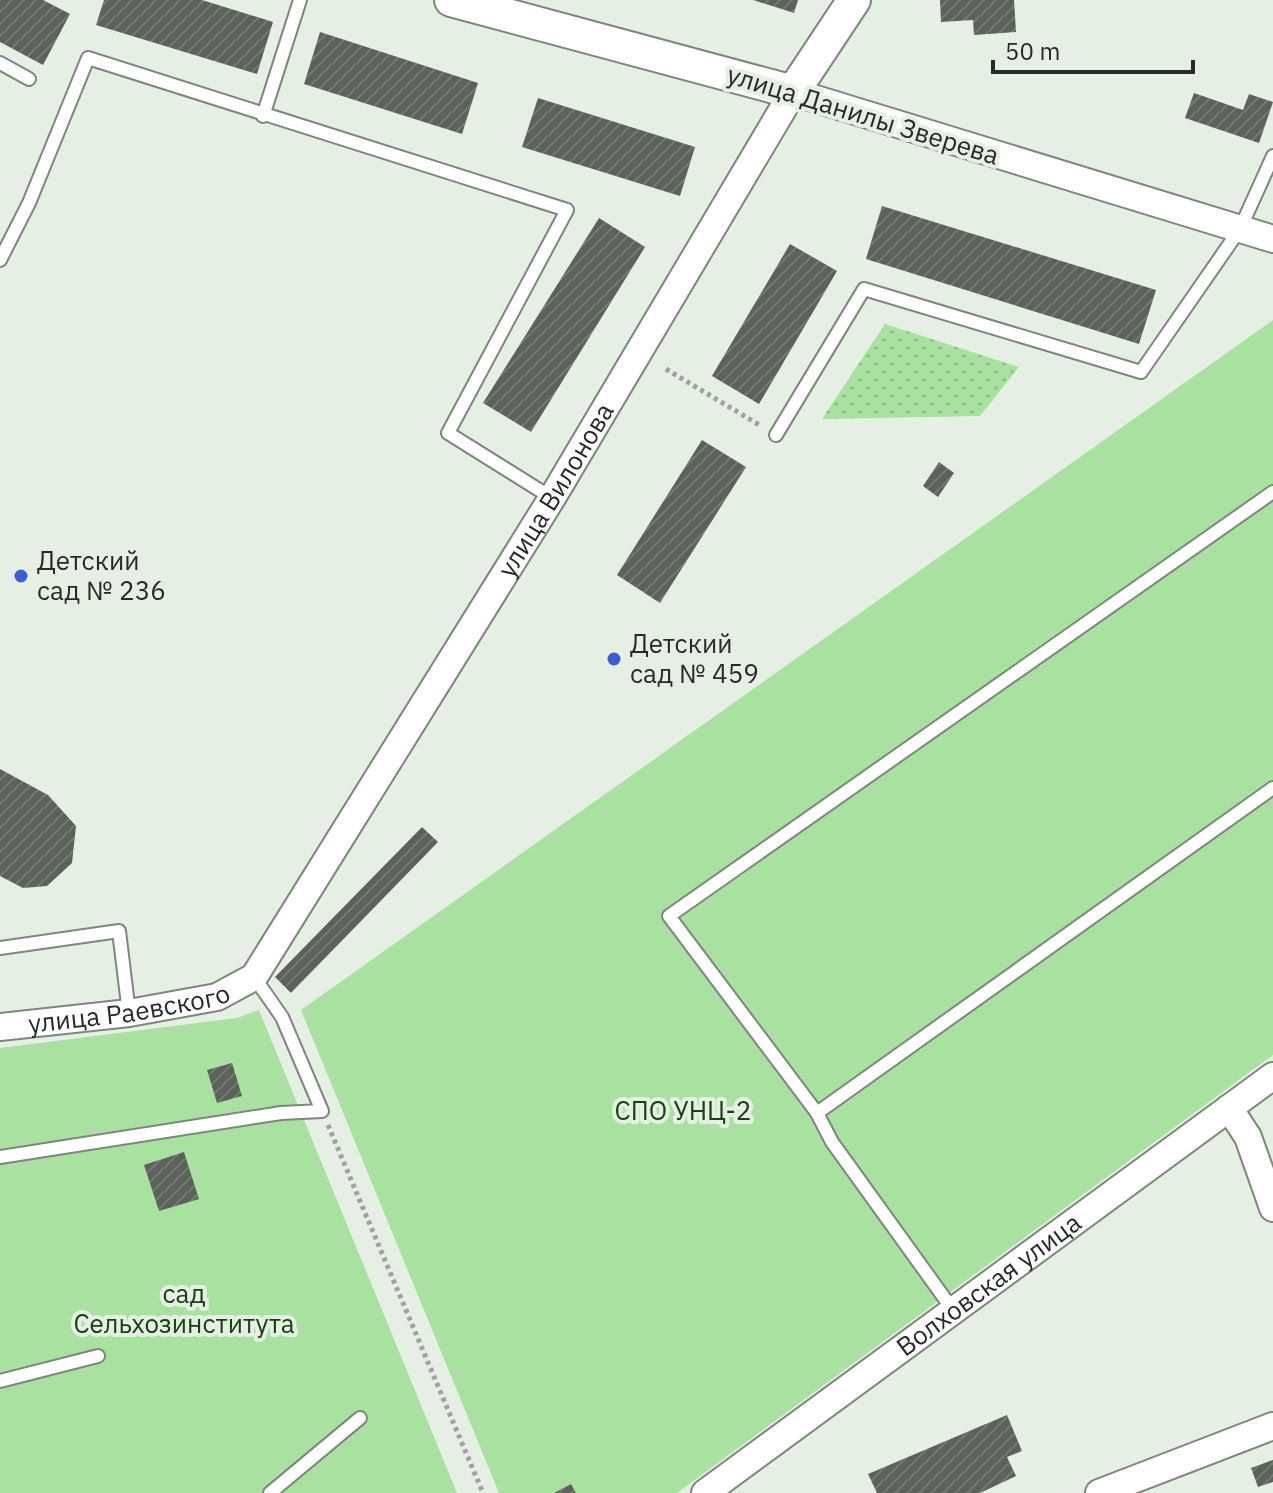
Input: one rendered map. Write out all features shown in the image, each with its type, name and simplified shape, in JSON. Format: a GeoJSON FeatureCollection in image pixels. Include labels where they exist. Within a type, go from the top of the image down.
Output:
{"type":"FeatureCollection","features":[{"type":"Feature","properties":{"kind":"street","name":"улица Данилы Зверева"},"geometry":{"type":"LineString","coordinates":[[451,0],[793,92],[1273,239]]}},
{"type":"Feature","properties":{"kind":"street","name":"улица Вилонова"},"geometry":{"type":"LineString","coordinates":[[254,977],[552,498],[793,92],[854,0]]}},
{"type":"Feature","properties":{"kind":"street","name":"улица Раевского"},"geometry":{"type":"LineString","coordinates":[[0,1027],[129,1013],[217,997],[254,977]]}},
{"type":"Feature","properties":{"kind":"street","name":"Волховская улица"},"geometry":{"type":"LineString","coordinates":[[705,1493],[1273,1076]]}},
{"type":"Feature","properties":{"kind":"street"},"geometry":{"type":"LineString","coordinates":[[1229,1108],[1248,1137],[1273,1208]]}},
{"type":"Feature","properties":{"kind":"street"},"geometry":{"type":"LineString","coordinates":[[1099,1493],[1273,1426]]}},
{"type":"Feature","properties":{"kind":"lane"},"geometry":{"type":"LineString","coordinates":[[263,116],[300,0]]}},
{"type":"Feature","properties":{"kind":"lane"},"geometry":{"type":"LineString","coordinates":[[0,260],[29,203],[88,58],[567,210],[448,433],[552,498]]}},
{"type":"Feature","properties":{"kind":"lane"},"geometry":{"type":"LineString","coordinates":[[0,63],[29,79]]}},
{"type":"Feature","properties":{"kind":"lane"},"geometry":{"type":"LineString","coordinates":[[776,435],[864,289],[1141,372],[1240,229],[1273,156]]}},
{"type":"Feature","properties":{"kind":"lane"},"geometry":{"type":"LineString","coordinates":[[953,1310],[832,1142],[817,1113],[669,916],[1273,492]]}},
{"type":"Feature","properties":{"kind":"lane"},"geometry":{"type":"LineString","coordinates":[[817,1113],[1273,788]]}},
{"type":"Feature","properties":{"kind":"lane"},"geometry":{"type":"LineString","coordinates":[[0,948],[119,931],[129,1013]]}},
{"type":"Feature","properties":{"kind":"lane"},"geometry":{"type":"LineString","coordinates":[[0,1157],[265,1115],[322,1111],[282,1017],[254,977]]}},
{"type":"Feature","properties":{"kind":"lane"},"geometry":{"type":"LineString","coordinates":[[0,1381],[98,1356]]}},
{"type":"Feature","properties":{"kind":"lane"},"geometry":{"type":"LineString","coordinates":[[270,1493],[360,1418]]}},
{"type":"Feature","properties":{"kind":"path"},"geometry":{"type":"LineString","coordinates":[[666,369],[776,435]]}},
{"type":"Feature","properties":{"kind":"path"},"geometry":{"type":"LineString","coordinates":[[322,1111],[483,1493]]}},
{"type":"Feature","properties":{"kind":"green space","name":"СПО УНЦ-2"},"geometry":{"type":"Polygon","coordinates":[[[1273,320],[1273,1055],[677,1493],[499,1493],[301,1010],[1273,320]]]}},
{"type":"Feature","properties":{"kind":"green space"},"geometry":{"type":"Polygon","coordinates":[[[885,324],[1019,367],[980,416],[822,419],[885,324]]]}},
{"type":"Feature","properties":{"kind":"green space","name":"сад Сельхозинститута"},"geometry":{"type":"Polygon","coordinates":[[[259,1010],[457,1493],[0,1493],[0,1048],[237,1018],[259,1010]]]}},
{"type":"Feature","properties":{"kind":"building"},"geometry":{"type":"Polygon","coordinates":[[[0,0],[43,0],[70,14],[43,65],[0,42],[0,0]]]}},
{"type":"Feature","properties":{"kind":"building"},"geometry":{"type":"Polygon","coordinates":[[[104,0],[202,0],[273,22],[257,74],[96,25],[104,0]]]}},
{"type":"Feature","properties":{"kind":"building"},"geometry":{"type":"Polygon","coordinates":[[[753,0],[798,0],[794,13],[753,0]]]}},
{"type":"Feature","properties":{"kind":"building"},"geometry":{"type":"Polygon","coordinates":[[[940,0],[1014,0],[1016,32],[974,35],[973,20],[941,22],[940,0]]]}},
{"type":"Feature","properties":{"kind":"building"},"geometry":{"type":"Polygon","coordinates":[[[320,32],[478,83],[462,134],[304,84],[320,32]]]}},
{"type":"Feature","properties":{"kind":"building"},"geometry":{"type":"Polygon","coordinates":[[[1194,93],[1243,110],[1249,94],[1273,102],[1259,143],[1185,118],[1194,93]]]}},
{"type":"Feature","properties":{"kind":"building"},"geometry":{"type":"Polygon","coordinates":[[[538,98],[695,147],[680,196],[522,147],[538,98]]]}},
{"type":"Feature","properties":{"kind":"building"},"geometry":{"type":"Polygon","coordinates":[[[882,206],[1156,290],[1139,344],[866,259],[882,206]]]}},
{"type":"Feature","properties":{"kind":"building"},"geometry":{"type":"Polygon","coordinates":[[[599,218],[645,247],[531,432],[483,403],[599,218]]]}},
{"type":"Feature","properties":{"kind":"building"},"geometry":{"type":"Polygon","coordinates":[[[790,244],[837,271],[759,404],[712,376],[790,244]]]}},
{"type":"Feature","properties":{"kind":"building"},"geometry":{"type":"Polygon","coordinates":[[[702,440],[746,467],[660,603],[617,575],[702,440]]]}},
{"type":"Feature","properties":{"kind":"building"},"geometry":{"type":"Polygon","coordinates":[[[939,462],[954,473],[938,497],[923,486],[939,462]]]}},
{"type":"Feature","properties":{"kind":"building"},"geometry":{"type":"Polygon","coordinates":[[[0,769],[48,795],[76,826],[72,863],[47,886],[23,888],[0,876],[0,769]]]}},
{"type":"Feature","properties":{"kind":"building"},"geometry":{"type":"Polygon","coordinates":[[[422,827],[438,842],[291,993],[275,977],[422,827]]]}},
{"type":"Feature","properties":{"kind":"building"},"geometry":{"type":"Polygon","coordinates":[[[232,1063],[242,1096],[217,1103],[207,1070],[232,1063]]]}},
{"type":"Feature","properties":{"kind":"building"},"geometry":{"type":"Polygon","coordinates":[[[184,1152],[199,1199],[159,1211],[144,1165],[184,1152]]]}},
{"type":"Feature","properties":{"kind":"building"},"geometry":{"type":"Polygon","coordinates":[[[1007,1415],[1022,1451],[1007,1457],[1016,1476],[980,1493],[877,1493],[868,1474],[1007,1415]]]}},
{"type":"Feature","properties":{"kind":"building"},"geometry":{"type":"Polygon","coordinates":[[[1273,1460],[1273,1482],[1258,1487],[1251,1468],[1273,1460]]]}},
{"type":"Feature","properties":{"kind":"building"},"geometry":{"type":"Polygon","coordinates":[[[571,1484],[576,1493],[554,1493],[571,1484]]]}},
{"type":"Feature","properties":{"kind":"place","name":"Детский сад № 236"},"geometry":{"type":"Point","coordinates":[21,576]}},
{"type":"Feature","properties":{"kind":"place","name":"Детский сад № 459"},"geometry":{"type":"Point","coordinates":[614,659]}}]}
